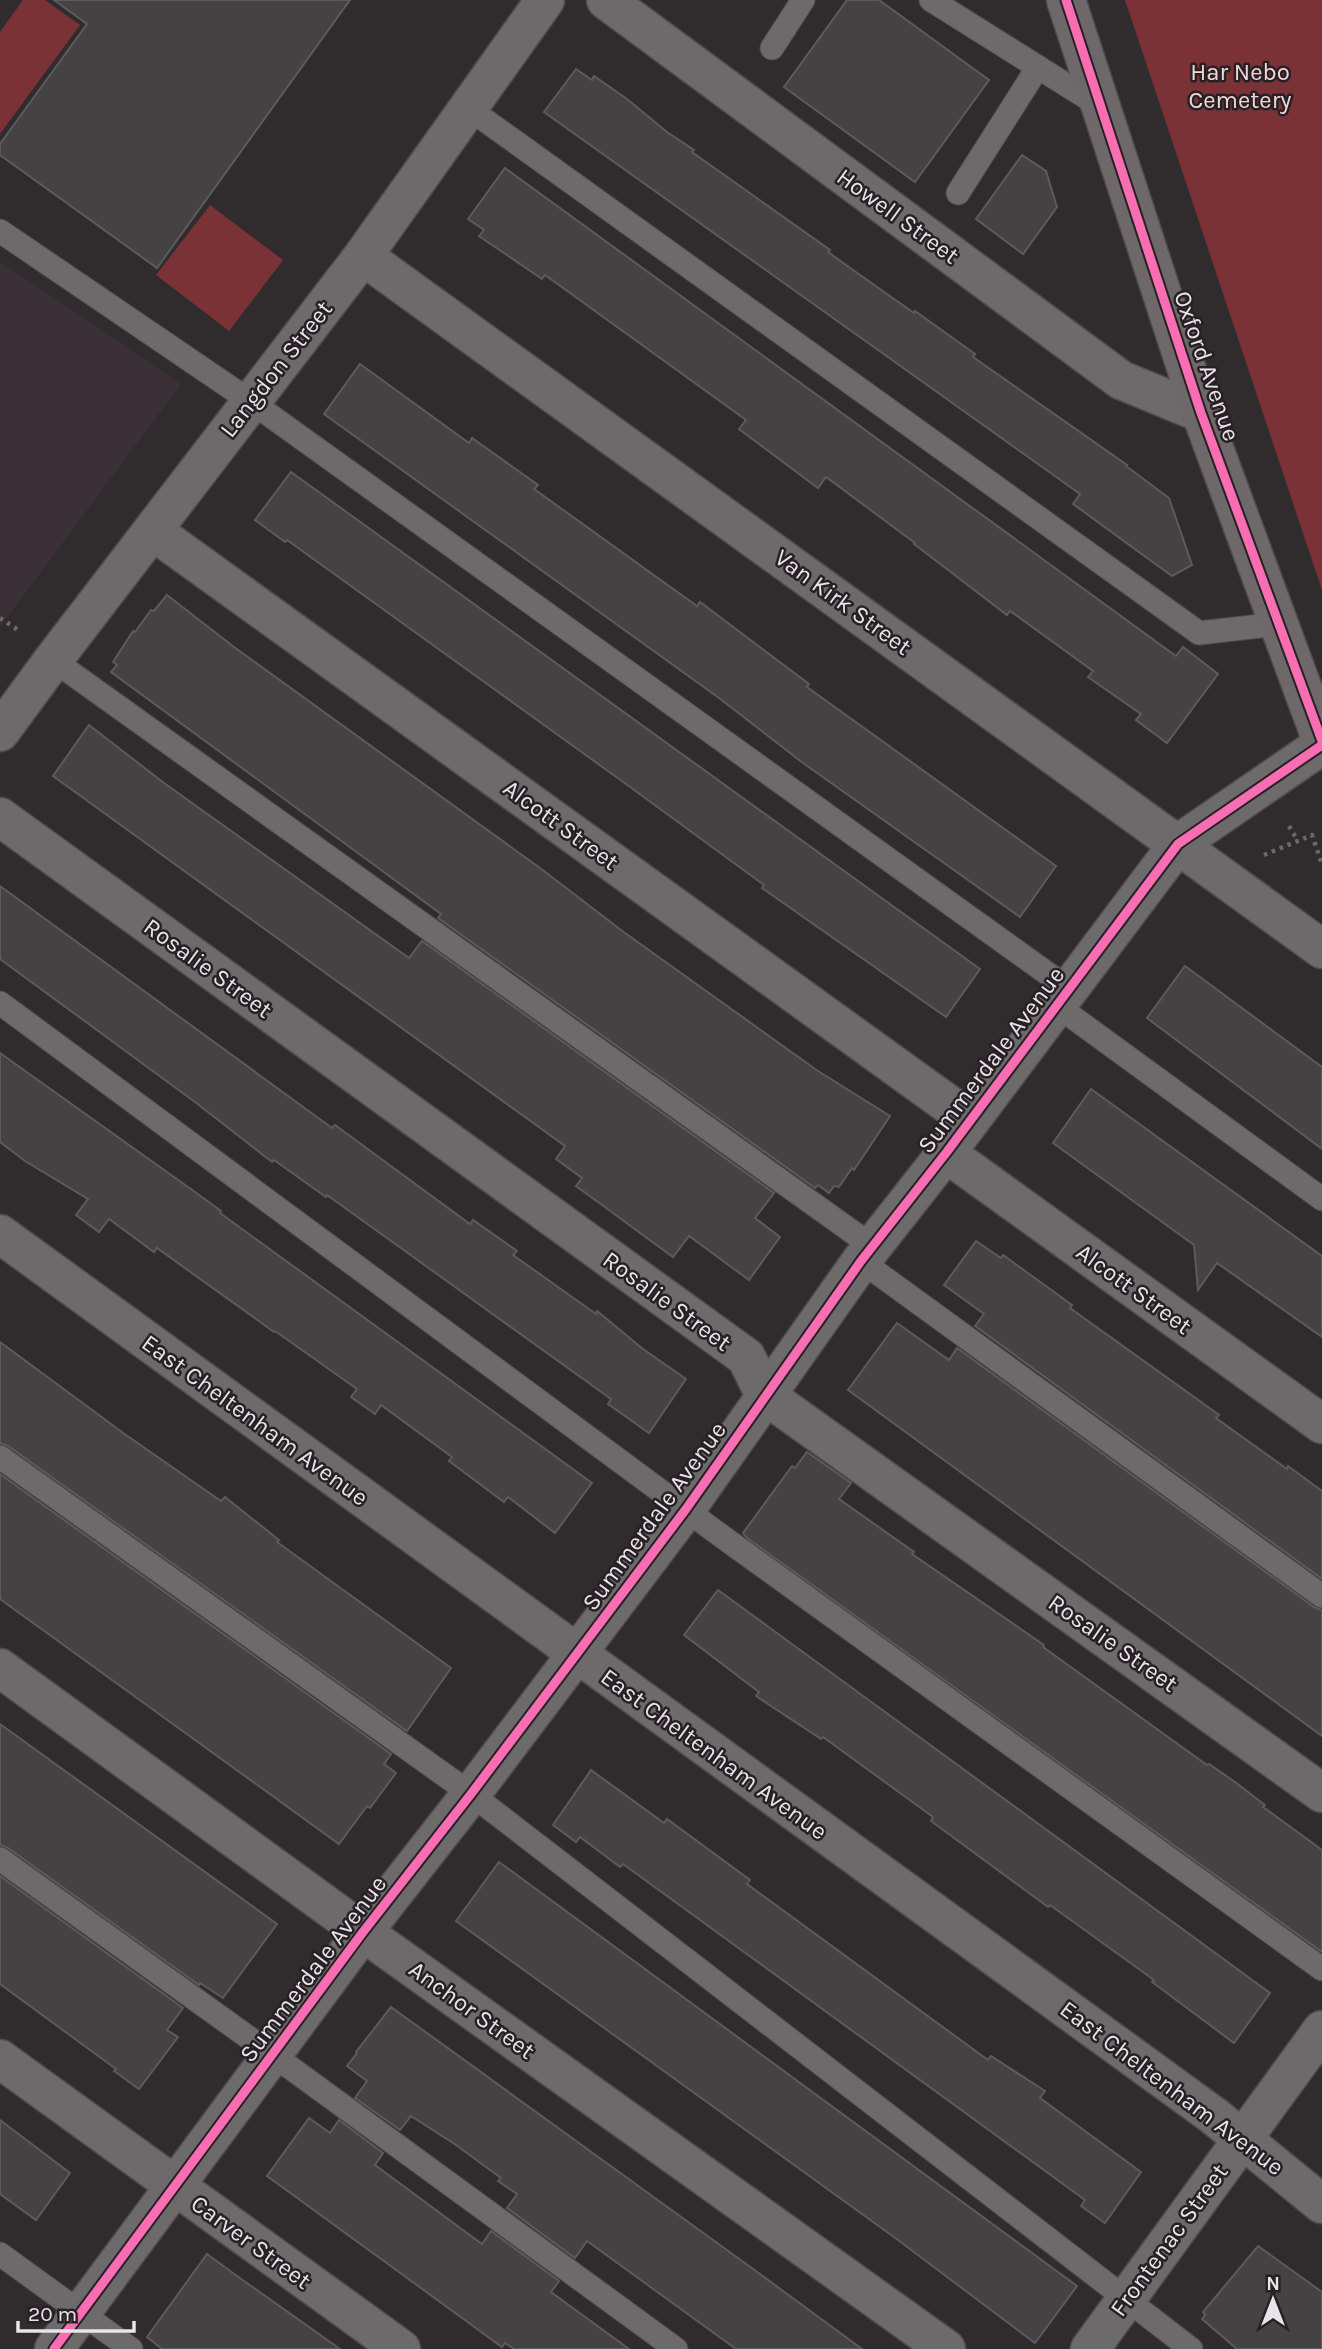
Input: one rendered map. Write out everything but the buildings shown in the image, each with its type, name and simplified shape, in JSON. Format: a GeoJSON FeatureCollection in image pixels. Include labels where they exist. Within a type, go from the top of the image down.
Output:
{"type":"FeatureCollection","features":[{"type":"Feature","properties":{"kind":"main road","name":"Oxford Avenue"},"geometry":{"type":"LineString","coordinates":[[1066,0],[1201,413],[1322,743]]}},
{"type":"Feature","properties":{"kind":"street","name":"Langdon Street"},"geometry":{"type":"LineString","coordinates":[[0,732],[52,660],[363,256],[545,0]]}},
{"type":"Feature","properties":{"kind":"street","name":"Howell Street"},"geometry":{"type":"LineString","coordinates":[[606,0],[1121,380],[1201,413]]}},
{"type":"Feature","properties":{"kind":"street","name":"Van Kirk Street"},"geometry":{"type":"LineString","coordinates":[[363,256],[1322,949]]}},
{"type":"Feature","properties":{"kind":"street","name":"Alcott Street"},"geometry":{"type":"LineString","coordinates":[[153,531],[970,1120]]}},
{"type":"Feature","properties":{"kind":"street","name":"Summerdale Avenue"},"geometry":{"type":"LineString","coordinates":[[54,2349],[363,1932],[686,1510],[867,1254],[1178,844],[1322,743]]}},
{"type":"Feature","properties":{"kind":"street","name":"Rosalie Street"},"geometry":{"type":"LineString","coordinates":[[0,817],[746,1357],[765,1395],[1322,1793]]}},
{"type":"Feature","properties":{"kind":"street","name":"Alcott Street"},"geometry":{"type":"LineString","coordinates":[[946,1153],[1322,1424]]}},
{"type":"Feature","properties":{"kind":"street","name":"East Cheltenham Avenue"},"geometry":{"type":"LineString","coordinates":[[0,1234],[1243,2138],[1322,2204]]}},
{"type":"Feature","properties":{"kind":"street","name":"Anchor Street"},"geometry":{"type":"LineString","coordinates":[[0,1668],[363,1932],[946,2349]]}},
{"type":"Feature","properties":{"kind":"street","name":"Frontenac Street"},"geometry":{"type":"LineString","coordinates":[[1090,2349],[1322,2030]]}},
{"type":"Feature","properties":{"kind":"street","name":"Carver Street"},"geometry":{"type":"LineString","coordinates":[[0,2060],[401,2349]]}},
{"type":"Feature","properties":{"kind":"lane"},"geometry":{"type":"LineString","coordinates":[[772,48],[803,0]]}},
{"type":"Feature","properties":{"kind":"lane"},"geometry":{"type":"LineString","coordinates":[[931,0],[1101,107]]}},
{"type":"Feature","properties":{"kind":"lane"},"geometry":{"type":"LineString","coordinates":[[958,192],[1038,67]]}},
{"type":"Feature","properties":{"kind":"lane"},"geometry":{"type":"LineString","coordinates":[[468,108],[1199,633],[1277,624]]}},
{"type":"Feature","properties":{"kind":"lane"},"geometry":{"type":"LineString","coordinates":[[0,231],[250,401],[1063,997],[1322,1199]]}},
{"type":"Feature","properties":{"kind":"lane"},"geometry":{"type":"LineString","coordinates":[[52,660],[867,1254],[1322,1596]]}},
{"type":"Feature","properties":{"kind":"lane"},"geometry":{"type":"LineString","coordinates":[[0,1003],[686,1510],[1322,1969]]}},
{"type":"Feature","properties":{"kind":"lane"},"geometry":{"type":"LineString","coordinates":[[0,1457],[471,1794],[1191,2349]]}},
{"type":"Feature","properties":{"kind":"lane"},"geometry":{"type":"LineString","coordinates":[[0,1859],[274,2055],[676,2349]]}},
{"type":"Feature","properties":{"kind":"lane"},"geometry":{"type":"LineString","coordinates":[[0,2254],[131,2349]]}},
{"type":"Feature","properties":{"kind":"path"},"geometry":{"type":"LineString","coordinates":[[0,618],[20,632]]}},
{"type":"Feature","properties":{"kind":"path"},"geometry":{"type":"LineString","coordinates":[[1289,826],[1298,841]]}},
{"type":"Feature","properties":{"kind":"path"},"geometry":{"type":"LineString","coordinates":[[1264,855],[1312,835],[1322,864]]}},
{"type":"Feature","properties":{"kind":"shaded area"},"geometry":{"type":"Polygon","coordinates":[[[0,262],[181,384],[0,627],[0,262]]]}},
{"type":"Feature","properties":{"kind":"green space"},"geometry":{"type":"Polygon","coordinates":[[[23,0],[45,0],[80,25],[0,134],[0,32],[23,0]]]}},
{"type":"Feature","properties":{"kind":"green space","name":"Har Nebo Cemetery"},"geometry":{"type":"Polygon","coordinates":[[[1125,0],[1322,0],[1322,590],[1125,0]]]}},
{"type":"Feature","properties":{"kind":"green space"},"geometry":{"type":"Polygon","coordinates":[[[210,205],[283,260],[229,331],[156,275],[210,205]]]}},
{"type":"Feature","properties":{"kind":"cycle path"},"geometry":{"type":"LineString","coordinates":[[1066,0],[1201,413],[1322,741]]}},
{"type":"Feature","properties":{"kind":"cycle path"},"geometry":{"type":"LineString","coordinates":[[54,2349],[363,1932],[686,1509],[861,1261],[946,1153],[1178,844],[1322,745]]}}]}
